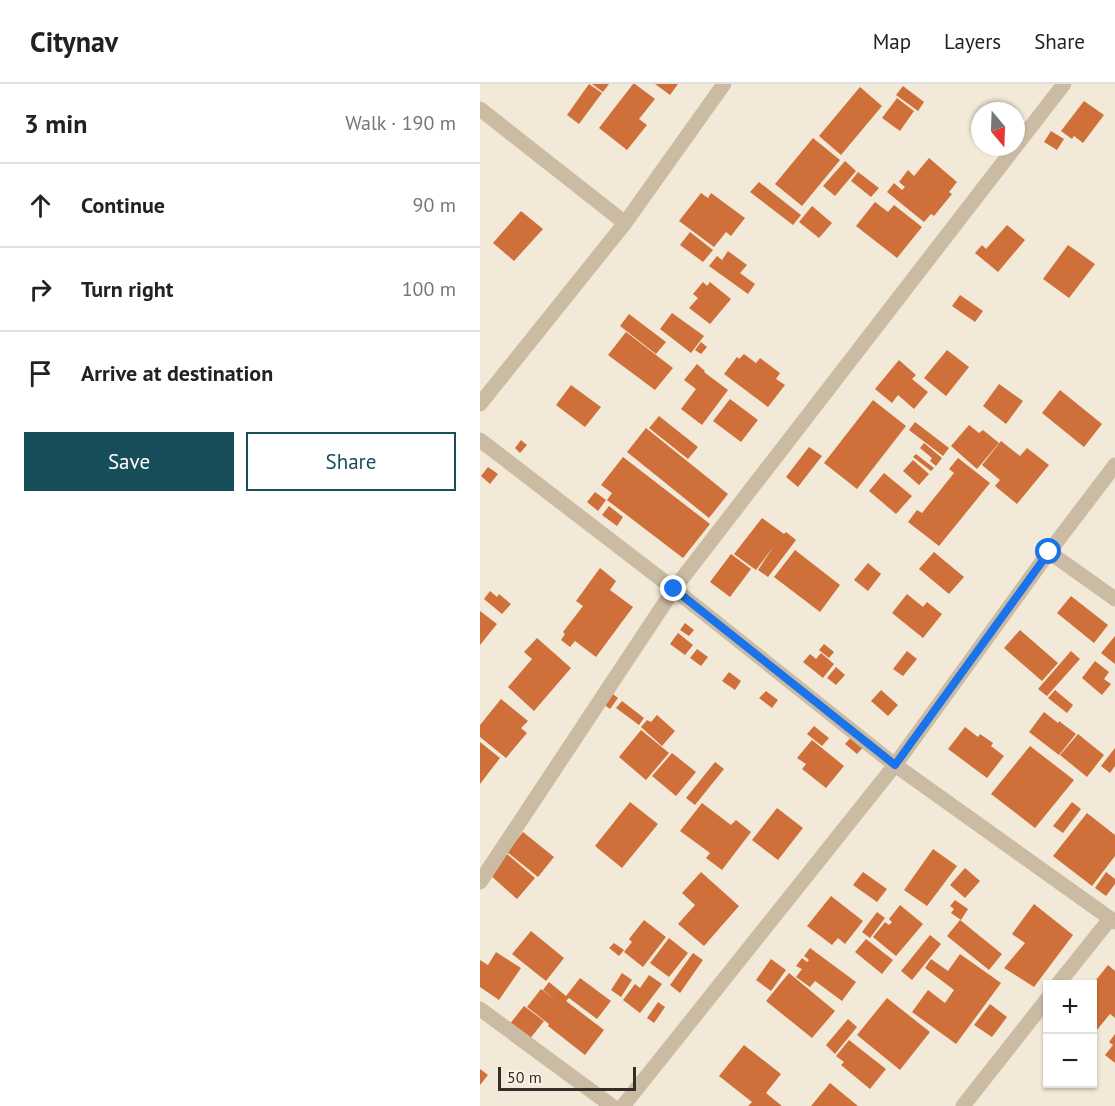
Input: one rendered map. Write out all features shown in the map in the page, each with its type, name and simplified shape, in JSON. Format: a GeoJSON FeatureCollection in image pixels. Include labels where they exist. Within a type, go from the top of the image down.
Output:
{"type":"FeatureCollection","features":[{"type":"Feature","properties":{"kind":"street"},"geometry":{"type":"LineString","coordinates":[[480,404],[625,223],[724,84]]}},
{"type":"Feature","properties":{"kind":"street"},"geometry":{"type":"LineString","coordinates":[[1025,133],[1064,84]]}},
{"type":"Feature","properties":{"kind":"street"},"geometry":{"type":"LineString","coordinates":[[480,109],[625,223]]}},
{"type":"Feature","properties":{"kind":"street"},"geometry":{"type":"LineString","coordinates":[[480,882],[674,589],[1007,156]]}},
{"type":"Feature","properties":{"kind":"street"},"geometry":{"type":"LineString","coordinates":[[480,440],[674,589],[895,765],[1113,920],[1062,980]]}},
{"type":"Feature","properties":{"kind":"street"},"geometry":{"type":"LineString","coordinates":[[623,1106],[895,765],[1115,465]]}},
{"type":"Feature","properties":{"kind":"street"},"geometry":{"type":"LineString","coordinates":[[1049,552],[1115,599]]}},
{"type":"Feature","properties":{"kind":"street"},"geometry":{"type":"LineString","coordinates":[[963,1106],[1043,1004]]}},
{"type":"Feature","properties":{"kind":"street"},"geometry":{"type":"LineString","coordinates":[[480,1009],[612,1106]]}},
{"type":"Feature","properties":{"kind":"building"},"geometry":{"type":"Polygon","coordinates":[[[589,84],[602,93],[579,124],[567,115],[589,84]]]}},
{"type":"Feature","properties":{"kind":"building"},"geometry":{"type":"Polygon","coordinates":[[[592,84],[609,84],[603,92],[592,84]]]}},
{"type":"Feature","properties":{"kind":"building"},"geometry":{"type":"Polygon","coordinates":[[[633,84],[655,99],[639,119],[647,125],[627,150],[599,128],[633,84]]]}},
{"type":"Feature","properties":{"kind":"building"},"geometry":{"type":"Polygon","coordinates":[[[655,84],[678,84],[670,95],[655,84]]]}},
{"type":"Feature","properties":{"kind":"building"},"geometry":{"type":"Polygon","coordinates":[[[903,86],[924,102],[918,111],[896,95],[903,86]]]}},
{"type":"Feature","properties":{"kind":"building"},"geometry":{"type":"Polygon","coordinates":[[[860,87],[882,106],[841,155],[819,136],[860,87]]]}},
{"type":"Feature","properties":{"kind":"building"},"geometry":{"type":"Polygon","coordinates":[[[897,98],[914,111],[900,131],[882,118],[897,98]]]}},
{"type":"Feature","properties":{"kind":"building"},"geometry":{"type":"Polygon","coordinates":[[[1084,101],[1104,115],[1083,143],[1074,136],[1072,139],[1061,131],[1084,101]]]}},
{"type":"Feature","properties":{"kind":"building"},"geometry":{"type":"Polygon","coordinates":[[[1051,131],[1064,139],[1057,150],[1044,142],[1051,131]]]}},
{"type":"Feature","properties":{"kind":"building"},"geometry":{"type":"Polygon","coordinates":[[[813,138],[840,160],[802,206],[775,184],[813,138]]]}},
{"type":"Feature","properties":{"kind":"building"},"geometry":{"type":"Polygon","coordinates":[[[929,158],[957,182],[949,192],[952,194],[934,216],[931,214],[924,222],[887,192],[894,183],[902,190],[905,187],[899,182],[908,170],[914,176],[929,158]]]}},
{"type":"Feature","properties":{"kind":"building"},"geometry":{"type":"Polygon","coordinates":[[[845,161],[856,171],[835,196],[823,186],[845,161]]]}},
{"type":"Feature","properties":{"kind":"building"},"geometry":{"type":"Polygon","coordinates":[[[858,172],[879,188],[871,197],[851,181],[858,172]]]}},
{"type":"Feature","properties":{"kind":"building"},"geometry":{"type":"Polygon","coordinates":[[[759,182],[801,215],[793,225],[750,192],[759,182]]]}},
{"type":"Feature","properties":{"kind":"building"},"geometry":{"type":"Polygon","coordinates":[[[701,193],[708,198],[711,193],[745,218],[731,236],[726,232],[714,247],[679,221],[701,193]]]}},
{"type":"Feature","properties":{"kind":"building"},"geometry":{"type":"Polygon","coordinates":[[[875,202],[888,212],[894,205],[922,227],[897,258],[856,226],[875,202]]]}},
{"type":"Feature","properties":{"kind":"building"},"geometry":{"type":"Polygon","coordinates":[[[812,206],[832,223],[819,238],[799,222],[812,206]]]}},
{"type":"Feature","properties":{"kind":"building"},"geometry":{"type":"Polygon","coordinates":[[[521,211],[543,229],[514,261],[493,243],[521,211]]]}},
{"type":"Feature","properties":{"kind":"building"},"geometry":{"type":"Polygon","coordinates":[[[1007,225],[1025,240],[998,272],[975,253],[982,245],[986,249],[1007,225]]]}},
{"type":"Feature","properties":{"kind":"building"},"geometry":{"type":"Polygon","coordinates":[[[690,232],[713,250],[703,262],[680,245],[690,232]]]}},
{"type":"Feature","properties":{"kind":"building"},"geometry":{"type":"Polygon","coordinates":[[[1068,245],[1095,264],[1069,298],[1043,279],[1068,245]]]}},
{"type":"Feature","properties":{"kind":"building"},"geometry":{"type":"Polygon","coordinates":[[[728,251],[747,265],[740,273],[755,284],[748,294],[709,266],[717,256],[722,260],[728,251]]]}},
{"type":"Feature","properties":{"kind":"building"},"geometry":{"type":"Polygon","coordinates":[[[703,282],[707,286],[710,282],[731,299],[710,324],[689,308],[698,298],[693,294],[703,282]]]}},
{"type":"Feature","properties":{"kind":"building"},"geometry":{"type":"Polygon","coordinates":[[[960,295],[983,311],[975,322],[952,306],[960,295]]]}},
{"type":"Feature","properties":{"kind":"building"},"geometry":{"type":"Polygon","coordinates":[[[672,313],[704,336],[691,353],[660,329],[672,313]]]}},
{"type":"Feature","properties":{"kind":"building"},"geometry":{"type":"Polygon","coordinates":[[[629,314],[666,342],[656,354],[620,326],[629,314]]]}},
{"type":"Feature","properties":{"kind":"building"},"geometry":{"type":"Polygon","coordinates":[[[626,332],[673,368],[655,390],[608,355],[626,332]]]}},
{"type":"Feature","properties":{"kind":"building"},"geometry":{"type":"Polygon","coordinates":[[[701,342],[707,347],[701,354],[695,350],[701,342]]]}},
{"type":"Feature","properties":{"kind":"building"},"geometry":{"type":"Polygon","coordinates":[[[947,350],[969,367],[946,396],[924,378],[947,350]]]}},
{"type":"Feature","properties":{"kind":"building"},"geometry":{"type":"Polygon","coordinates":[[[744,354],[756,363],[760,358],[780,373],[776,379],[785,385],[768,407],[724,374],[737,357],[739,359],[744,354]]]}},
{"type":"Feature","properties":{"kind":"building"},"geometry":{"type":"Polygon","coordinates":[[[899,360],[916,375],[912,379],[928,392],[914,409],[898,395],[892,403],[875,389],[899,360]]]}},
{"type":"Feature","properties":{"kind":"building"},"geometry":{"type":"Polygon","coordinates":[[[697,364],[728,390],[702,425],[681,409],[696,389],[684,380],[697,364]]]}},
{"type":"Feature","properties":{"kind":"building"},"geometry":{"type":"Polygon","coordinates":[[[999,384],[1023,401],[1006,424],[983,406],[999,384]]]}},
{"type":"Feature","properties":{"kind":"building"},"geometry":{"type":"Polygon","coordinates":[[[571,385],[601,407],[585,427],[556,405],[571,385]]]}},
{"type":"Feature","properties":{"kind":"building"},"geometry":{"type":"Polygon","coordinates":[[[1060,390],[1102,424],[1084,447],[1042,413],[1060,390]]]}},
{"type":"Feature","properties":{"kind":"building"},"geometry":{"type":"Polygon","coordinates":[[[730,399],[758,420],[741,442],[713,421],[730,399]]]}},
{"type":"Feature","properties":{"kind":"building"},"geometry":{"type":"Polygon","coordinates":[[[873,400],[906,426],[857,489],[824,463],[873,400]]]}},
{"type":"Feature","properties":{"kind":"building"},"geometry":{"type":"Polygon","coordinates":[[[659,416],[698,447],[688,459],[649,428],[659,416]]]}},
{"type":"Feature","properties":{"kind":"building"},"geometry":{"type":"Polygon","coordinates":[[[915,422],[949,448],[943,456],[909,430],[915,422]]]}},
{"type":"Feature","properties":{"kind":"building"},"geometry":{"type":"Polygon","coordinates":[[[969,425],[979,433],[983,430],[999,443],[977,469],[951,446],[969,425]]]}},
{"type":"Feature","properties":{"kind":"building"},"geometry":{"type":"Polygon","coordinates":[[[646,428],[728,494],[709,518],[627,452],[646,428]]]}},
{"type":"Feature","properties":{"kind":"building"},"geometry":{"type":"Polygon","coordinates":[[[521,440],[527,445],[520,453],[515,448],[521,440]]]}},
{"type":"Feature","properties":{"kind":"building"},"geometry":{"type":"Polygon","coordinates":[[[1001,441],[1020,456],[1027,448],[1049,465],[1017,504],[995,486],[1000,480],[982,465],[1001,441]]]}},
{"type":"Feature","properties":{"kind":"building"},"geometry":{"type":"Polygon","coordinates":[[[924,443],[942,458],[936,466],[930,461],[932,458],[920,448],[924,443]]]}},
{"type":"Feature","properties":{"kind":"building"},"geometry":{"type":"Polygon","coordinates":[[[809,447],[822,456],[798,487],[786,477],[809,447]]]}},
{"type":"Feature","properties":{"kind":"building"},"geometry":{"type":"Polygon","coordinates":[[[916,454],[934,468],[931,471],[913,457],[916,454]]]}},
{"type":"Feature","properties":{"kind":"building"},"geometry":{"type":"Polygon","coordinates":[[[623,457],[710,524],[683,558],[607,500],[612,493],[601,485],[623,457]]]}},
{"type":"Feature","properties":{"kind":"building"},"geometry":{"type":"Polygon","coordinates":[[[958,458],[990,483],[939,546],[908,522],[917,510],[922,513],[954,473],[949,469],[958,458]]]}},
{"type":"Feature","properties":{"kind":"building"},"geometry":{"type":"Polygon","coordinates":[[[913,460],[929,474],[919,485],[903,471],[913,460]]]}},
{"type":"Feature","properties":{"kind":"building"},"geometry":{"type":"Polygon","coordinates":[[[488,467],[498,474],[490,484],[481,476],[488,467]]]}},
{"type":"Feature","properties":{"kind":"building"},"geometry":{"type":"Polygon","coordinates":[[[884,473],[912,496],[896,514],[869,491],[884,473]]]}},
{"type":"Feature","properties":{"kind":"building"},"geometry":{"type":"Polygon","coordinates":[[[595,492],[606,500],[598,511],[587,502],[595,492]]]}},
{"type":"Feature","properties":{"kind":"building"},"geometry":{"type":"Polygon","coordinates":[[[609,506],[623,517],[617,526],[602,515],[609,506]]]}},
{"type":"Feature","properties":{"kind":"building"},"geometry":{"type":"Polygon","coordinates":[[[762,518],[796,540],[768,577],[758,570],[774,546],[756,570],[734,554],[762,518]]]}},
{"type":"Feature","properties":{"kind":"building"},"geometry":{"type":"Polygon","coordinates":[[[795,550],[840,585],[820,612],[774,577],[795,550]]]}},
{"type":"Feature","properties":{"kind":"building"},"geometry":{"type":"Polygon","coordinates":[[[934,552],[964,577],[949,594],[919,569],[934,552]]]}},
{"type":"Feature","properties":{"kind":"building"},"geometry":{"type":"Polygon","coordinates":[[[731,554],[751,569],[730,597],[710,582],[731,554]]]}},
{"type":"Feature","properties":{"kind":"building"},"geometry":{"type":"Polygon","coordinates":[[[868,563],[881,574],[868,591],[854,580],[868,563]]]}},
{"type":"Feature","properties":{"kind":"building"},"geometry":{"type":"Polygon","coordinates":[[[600,568],[616,581],[610,590],[633,607],[596,657],[575,641],[570,647],[561,640],[565,634],[563,632],[583,606],[576,601],[600,568]]]}},
{"type":"Feature","properties":{"kind":"building"},"geometry":{"type":"Polygon","coordinates":[[[490,591],[497,597],[499,594],[511,604],[502,614],[484,599],[490,591]]]}},
{"type":"Feature","properties":{"kind":"building"},"geometry":{"type":"Polygon","coordinates":[[[907,594],[923,607],[927,602],[942,614],[923,638],[892,613],[907,594]]]}},
{"type":"Feature","properties":{"kind":"building"},"geometry":{"type":"Polygon","coordinates":[[[1071,596],[1108,625],[1094,643],[1057,613],[1071,596]]]}},
{"type":"Feature","properties":{"kind":"building"},"geometry":{"type":"Polygon","coordinates":[[[480,611],[497,624],[480,645],[480,611]]]}},
{"type":"Feature","properties":{"kind":"building"},"geometry":{"type":"Polygon","coordinates":[[[685,623],[694,630],[689,636],[680,630],[685,623]]]}},
{"type":"Feature","properties":{"kind":"building"},"geometry":{"type":"Polygon","coordinates":[[[1020,630],[1058,663],[1042,681],[1004,648],[1020,630]]]}},
{"type":"Feature","properties":{"kind":"building"},"geometry":{"type":"Polygon","coordinates":[[[678,633],[693,645],[685,655],[670,644],[678,633]]]}},
{"type":"Feature","properties":{"kind":"building"},"geometry":{"type":"Polygon","coordinates":[[[1115,636],[1115,664],[1101,653],[1115,636]]]}},
{"type":"Feature","properties":{"kind":"building"},"geometry":{"type":"Polygon","coordinates":[[[537,638],[571,668],[534,711],[508,687],[532,659],[524,652],[537,638]]]}},
{"type":"Feature","properties":{"kind":"building"},"geometry":{"type":"Polygon","coordinates":[[[824,644],[834,652],[829,658],[819,650],[824,644]]]}},
{"type":"Feature","properties":{"kind":"building"},"geometry":{"type":"Polygon","coordinates":[[[697,649],[708,657],[701,666],[690,658],[697,649]]]}},
{"type":"Feature","properties":{"kind":"building"},"geometry":{"type":"Polygon","coordinates":[[[907,651],[917,659],[903,676],[893,669],[907,651]]]}},
{"type":"Feature","properties":{"kind":"building"},"geometry":{"type":"Polygon","coordinates":[[[1071,651],[1080,659],[1047,696],[1038,689],[1071,651]]]}},
{"type":"Feature","properties":{"kind":"building"},"geometry":{"type":"Polygon","coordinates":[[[821,653],[834,664],[823,678],[803,662],[810,654],[816,659],[821,653]]]}},
{"type":"Feature","properties":{"kind":"building"},"geometry":{"type":"Polygon","coordinates":[[[1095,661],[1109,672],[1104,679],[1111,684],[1102,695],[1082,678],[1095,661]]]}},
{"type":"Feature","properties":{"kind":"building"},"geometry":{"type":"Polygon","coordinates":[[[836,667],[845,675],[836,685],[827,678],[836,667]]]}},
{"type":"Feature","properties":{"kind":"building"},"geometry":{"type":"Polygon","coordinates":[[[729,672],[741,681],[735,690],[722,681],[729,672]]]}},
{"type":"Feature","properties":{"kind":"building"},"geometry":{"type":"Polygon","coordinates":[[[604,687],[618,698],[610,709],[595,698],[604,687]]]}},
{"type":"Feature","properties":{"kind":"building"},"geometry":{"type":"Polygon","coordinates":[[[881,690],[898,705],[888,716],[871,701],[881,690]]]}},
{"type":"Feature","properties":{"kind":"building"},"geometry":{"type":"Polygon","coordinates":[[[1055,690],[1073,705],[1067,713],[1048,698],[1055,690]]]}},
{"type":"Feature","properties":{"kind":"building"},"geometry":{"type":"Polygon","coordinates":[[[766,691],[778,700],[772,708],[759,698],[766,691]]]}},
{"type":"Feature","properties":{"kind":"building"},"geometry":{"type":"Polygon","coordinates":[[[501,699],[528,721],[521,728],[527,733],[506,758],[480,737],[480,725],[501,699]]]}},
{"type":"Feature","properties":{"kind":"building"},"geometry":{"type":"Polygon","coordinates":[[[622,701],[644,718],[639,725],[616,708],[622,701]]]}},
{"type":"Feature","properties":{"kind":"building"},"geometry":{"type":"Polygon","coordinates":[[[1044,712],[1076,734],[1059,755],[1029,732],[1044,712]]]}},
{"type":"Feature","properties":{"kind":"building"},"geometry":{"type":"Polygon","coordinates":[[[657,715],[675,731],[662,746],[641,727],[647,720],[651,722],[657,715]]]}},
{"type":"Feature","properties":{"kind":"building"},"geometry":{"type":"Polygon","coordinates":[[[814,726],[829,738],[822,746],[807,734],[814,726]]]}},
{"type":"Feature","properties":{"kind":"building"},"geometry":{"type":"Polygon","coordinates":[[[965,727],[978,737],[980,734],[993,743],[991,746],[1004,756],[987,778],[948,749],[965,727]]]}},
{"type":"Feature","properties":{"kind":"building"},"geometry":{"type":"Polygon","coordinates":[[[641,730],[669,753],[646,780],[619,757],[641,730]]]}},
{"type":"Feature","properties":{"kind":"building"},"geometry":{"type":"Polygon","coordinates":[[[854,734],[866,744],[857,754],[845,744],[854,734]]]}},
{"type":"Feature","properties":{"kind":"building"},"geometry":{"type":"Polygon","coordinates":[[[1078,734],[1104,755],[1087,777],[1060,755],[1078,734]]]}},
{"type":"Feature","properties":{"kind":"building"},"geometry":{"type":"Polygon","coordinates":[[[812,740],[844,766],[826,788],[802,769],[806,764],[797,758],[812,740]]]}},
{"type":"Feature","properties":{"kind":"building"},"geometry":{"type":"Polygon","coordinates":[[[480,742],[500,758],[480,784],[480,742]]]}},
{"type":"Feature","properties":{"kind":"building"},"geometry":{"type":"Polygon","coordinates":[[[1030,746],[1074,780],[1035,828],[991,794],[1030,746]]]}},
{"type":"Feature","properties":{"kind":"building"},"geometry":{"type":"Polygon","coordinates":[[[1115,748],[1115,766],[1110,773],[1101,766],[1115,748]]]}},
{"type":"Feature","properties":{"kind":"building"},"geometry":{"type":"Polygon","coordinates":[[[672,753],[696,772],[676,796],[652,776],[672,753]]]}},
{"type":"Feature","properties":{"kind":"building"},"geometry":{"type":"Polygon","coordinates":[[[715,762],[724,769],[695,805],[686,798],[715,762]]]}},
{"type":"Feature","properties":{"kind":"building"},"geometry":{"type":"Polygon","coordinates":[[[630,802],[658,824],[622,868],[595,846],[630,802]]]}},
{"type":"Feature","properties":{"kind":"building"},"geometry":{"type":"Polygon","coordinates":[[[1072,802],[1081,809],[1063,833],[1053,826],[1072,802]]]}},
{"type":"Feature","properties":{"kind":"building"},"geometry":{"type":"Polygon","coordinates":[[[702,803],[731,825],[736,820],[751,832],[722,870],[706,858],[710,853],[680,831],[702,803]]]}},
{"type":"Feature","properties":{"kind":"building"},"geometry":{"type":"Polygon","coordinates":[[[777,808],[803,828],[778,860],[752,840],[777,808]]]}},
{"type":"Feature","properties":{"kind":"building"},"geometry":{"type":"Polygon","coordinates":[[[1087,813],[1115,835],[1115,856],[1092,886],[1053,856],[1087,813]]]}},
{"type":"Feature","properties":{"kind":"building"},"geometry":{"type":"Polygon","coordinates":[[[523,832],[554,857],[538,877],[507,852],[523,832]]]}},
{"type":"Feature","properties":{"kind":"building"},"geometry":{"type":"Polygon","coordinates":[[[933,849],[957,866],[927,906],[904,890],[933,849]]]}},
{"type":"Feature","properties":{"kind":"building"},"geometry":{"type":"Polygon","coordinates":[[[507,854],[535,878],[517,899],[489,874],[507,854]]]}},
{"type":"Feature","properties":{"kind":"building"},"geometry":{"type":"Polygon","coordinates":[[[965,868],[980,881],[965,898],[950,885],[965,868]]]}},
{"type":"Feature","properties":{"kind":"building"},"geometry":{"type":"Polygon","coordinates":[[[701,872],[739,906],[704,946],[678,924],[695,905],[682,893],[701,872]]]}},
{"type":"Feature","properties":{"kind":"building"},"geometry":{"type":"Polygon","coordinates":[[[863,872],[887,889],[877,902],[853,885],[863,872]]]}},
{"type":"Feature","properties":{"kind":"building"},"geometry":{"type":"Polygon","coordinates":[[[1106,872],[1115,879],[1115,884],[1106,896],[1095,888],[1106,872]]]}},
{"type":"Feature","properties":{"kind":"building"},"geometry":{"type":"Polygon","coordinates":[[[831,896],[863,921],[845,944],[838,938],[832,945],[807,926],[831,896]]]}},
{"type":"Feature","properties":{"kind":"building"},"geometry":{"type":"Polygon","coordinates":[[[955,900],[968,909],[961,920],[951,913],[954,909],[950,906],[955,900]]]}},
{"type":"Feature","properties":{"kind":"building"},"geometry":{"type":"Polygon","coordinates":[[[1034,904],[1073,935],[1034,987],[1004,968],[1025,943],[1012,934],[1034,904]]]}},
{"type":"Feature","properties":{"kind":"building"},"geometry":{"type":"Polygon","coordinates":[[[900,905],[923,924],[896,956],[873,937],[885,922],[889,925],[892,922],[889,919],[900,905]]]}},
{"type":"Feature","properties":{"kind":"building"},"geometry":{"type":"Polygon","coordinates":[[[877,912],[885,918],[870,938],[862,932],[877,912]]]}},
{"type":"Feature","properties":{"kind":"building"},"geometry":{"type":"Polygon","coordinates":[[[644,920],[666,937],[643,967],[624,952],[632,942],[629,939],[644,920]]]}},
{"type":"Feature","properties":{"kind":"building"},"geometry":{"type":"Polygon","coordinates":[[[960,920],[1002,954],[989,970],[947,936],[960,920]]]}},
{"type":"Feature","properties":{"kind":"building"},"geometry":{"type":"Polygon","coordinates":[[[531,931],[564,958],[546,981],[512,954],[531,931]]]}},
{"type":"Feature","properties":{"kind":"building"},"geometry":{"type":"Polygon","coordinates":[[[930,935],[941,944],[912,980],[901,971],[930,935]]]}},
{"type":"Feature","properties":{"kind":"building"},"geometry":{"type":"Polygon","coordinates":[[[669,938],[688,953],[669,977],[650,963],[669,938]]]}},
{"type":"Feature","properties":{"kind":"building"},"geometry":{"type":"Polygon","coordinates":[[[866,939],[893,960],[882,974],[855,952],[866,939]]]}},
{"type":"Feature","properties":{"kind":"building"},"geometry":{"type":"Polygon","coordinates":[[[614,943],[624,950],[619,956],[609,948],[614,943]]]}},
{"type":"Feature","properties":{"kind":"building"},"geometry":{"type":"Polygon","coordinates":[[[810,948],[856,982],[842,1001],[815,981],[810,987],[796,977],[802,969],[796,966],[802,958],[807,962],[809,960],[804,956],[810,948]]]}},
{"type":"Feature","properties":{"kind":"building"},"geometry":{"type":"Polygon","coordinates":[[[496,952],[521,968],[499,1000],[480,987],[480,960],[488,965],[496,952]]]}},
{"type":"Feature","properties":{"kind":"building"},"geometry":{"type":"Polygon","coordinates":[[[693,953],[703,960],[680,993],[670,985],[693,953]]]}},
{"type":"Feature","properties":{"kind":"building"},"geometry":{"type":"Polygon","coordinates":[[[960,954],[1001,983],[956,1044],[912,1012],[928,990],[945,1003],[954,990],[925,968],[931,959],[948,971],[960,954]]]}},
{"type":"Feature","properties":{"kind":"building"},"geometry":{"type":"Polygon","coordinates":[[[771,959],[786,970],[771,991],[756,980],[771,959]]]}},
{"type":"Feature","properties":{"kind":"building"},"geometry":{"type":"Polygon","coordinates":[[[1108,965],[1115,971],[1115,1018],[1110,1014],[1097,1030],[1097,980],[1108,965]]]}},
{"type":"Feature","properties":{"kind":"building"},"geometry":{"type":"Polygon","coordinates":[[[622,973],[632,980],[621,997],[611,990],[622,973]]]}},
{"type":"Feature","properties":{"kind":"building"},"geometry":{"type":"Polygon","coordinates":[[[789,973],[835,1011],[812,1038],[766,1001],[789,973]]]}},
{"type":"Feature","properties":{"kind":"building"},"geometry":{"type":"Polygon","coordinates":[[[649,975],[662,984],[640,1013],[623,1000],[635,984],[640,988],[649,975]]]}},
{"type":"Feature","properties":{"kind":"building"},"geometry":{"type":"Polygon","coordinates":[[[580,978],[611,1001],[597,1019],[569,998],[566,1001],[604,1030],[585,1055],[527,1007],[541,989],[557,1001],[543,990],[549,982],[566,996],[580,978]]]}},
{"type":"Feature","properties":{"kind":"building"},"geometry":{"type":"Polygon","coordinates":[[[887,998],[930,1032],[900,1070],[857,1035],[887,998]]]}},
{"type":"Feature","properties":{"kind":"building"},"geometry":{"type":"Polygon","coordinates":[[[658,1002],[665,1007],[654,1023],[647,1018],[658,1002]]]}},
{"type":"Feature","properties":{"kind":"building"},"geometry":{"type":"Polygon","coordinates":[[[990,1004],[1007,1017],[992,1037],[974,1025],[990,1004]]]}},
{"type":"Feature","properties":{"kind":"building"},"geometry":{"type":"Polygon","coordinates":[[[524,1006],[544,1021],[529,1040],[509,1025],[524,1006]]]}},
{"type":"Feature","properties":{"kind":"building"},"geometry":{"type":"Polygon","coordinates":[[[848,1019],[857,1027],[835,1054],[826,1045],[848,1019]]]}},
{"type":"Feature","properties":{"kind":"building"},"geometry":{"type":"Polygon","coordinates":[[[1115,1034],[1115,1063],[1105,1055],[1113,1045],[1109,1042],[1115,1034]]]}},
{"type":"Feature","properties":{"kind":"building"},"geometry":{"type":"Polygon","coordinates":[[[849,1040],[886,1069],[870,1089],[841,1065],[844,1062],[836,1056],[849,1040]]]}},
{"type":"Feature","properties":{"kind":"building"},"geometry":{"type":"Polygon","coordinates":[[[744,1045],[781,1074],[766,1093],[782,1106],[748,1106],[752,1102],[719,1076],[744,1045]]]}},
{"type":"Feature","properties":{"kind":"building"},"geometry":{"type":"Polygon","coordinates":[[[480,1069],[488,1075],[480,1085],[480,1069]]]}},
{"type":"Feature","properties":{"kind":"building"},"geometry":{"type":"Polygon","coordinates":[[[830,1083],[858,1106],[811,1106],[830,1083]]]}},
{"type":"Feature","properties":{"kind":"route"},"geometry":{"type":"LineString","coordinates":[[674,589],[895,765],[1049,552]]}}]}
